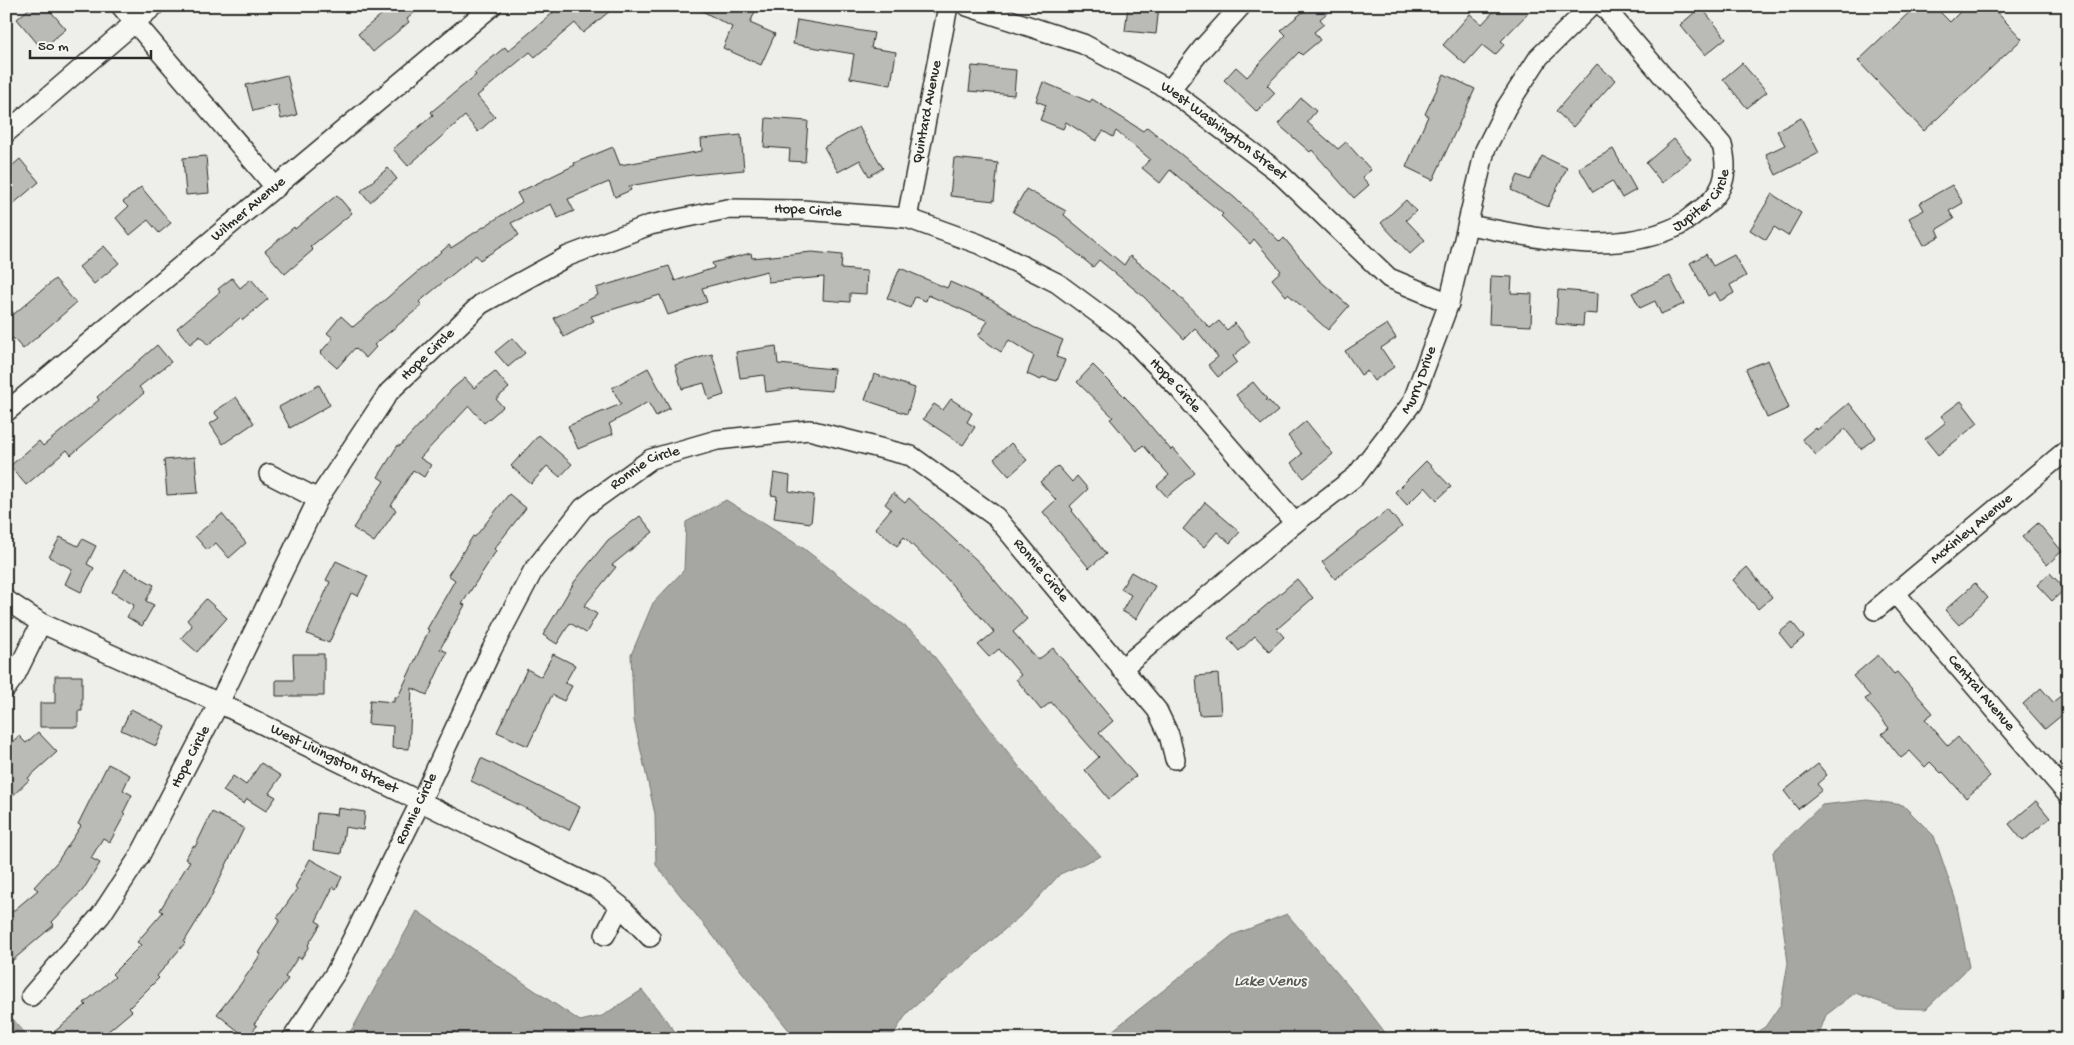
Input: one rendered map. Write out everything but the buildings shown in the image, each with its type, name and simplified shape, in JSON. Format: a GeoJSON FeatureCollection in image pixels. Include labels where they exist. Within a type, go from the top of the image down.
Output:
{"type":"FeatureCollection","features":[{"type":"Feature","properties":{"kind":"street"},"geometry":{"type":"LineString","coordinates":[[121,6],[276,188]]}},
{"type":"Feature","properties":{"kind":"street"},"geometry":{"type":"LineString","coordinates":[[6,133],[154,6]]}},
{"type":"Feature","properties":{"kind":"street","name":"Wilmer Avenue"},"geometry":{"type":"LineString","coordinates":[[6,412],[492,6]]}},
{"type":"Feature","properties":{"kind":"street","name":"Quintard Avenue"},"geometry":{"type":"LineString","coordinates":[[906,218],[948,6]]}},
{"type":"Feature","properties":{"kind":"street","name":"West Washington Street"},"geometry":{"type":"LineString","coordinates":[[967,6],[1083,44],[1170,90],[1278,172],[1389,278],[1449,303]]}},
{"type":"Feature","properties":{"kind":"street"},"geometry":{"type":"LineString","coordinates":[[1170,90],[1241,6]]}},
{"type":"Feature","properties":{"kind":"street","name":"Murry Drive"},"geometry":{"type":"LineString","coordinates":[[1121,669],[1295,523],[1356,476],[1412,403],[1449,303],[1469,225],[1485,150],[1506,108],[1539,57],[1591,6]]}},
{"type":"Feature","properties":{"kind":"street","name":"Jupiter Circle"},"geometry":{"type":"LineString","coordinates":[[1469,225],[1571,243],[1630,241],[1675,228],[1707,206],[1725,180],[1726,163],[1722,145],[1603,6]]}},
{"type":"Feature","properties":{"kind":"street","name":"Hope Circle"},"geometry":{"type":"LineString","coordinates":[[31,996],[101,915],[139,857],[219,704],[318,499],[389,392],[481,304],[568,256],[650,225],[727,209],[802,210],[906,218],[979,244],[1057,283],[1126,334],[1180,390],[1295,523]]}},
{"type":"Feature","properties":{"kind":"street","name":"Ronnie Circle"},"geometry":{"type":"LineString","coordinates":[[292,1039],[336,972],[420,803],[492,649],[533,571],[583,508],[651,459],[717,440],[809,430],[911,456],[996,517],[1157,710],[1169,735],[1175,759]]}},
{"type":"Feature","properties":{"kind":"street","name":"McKinley Avenue"},"geometry":{"type":"LineString","coordinates":[[1875,610],[2068,449]]}},
{"type":"Feature","properties":{"kind":"street"},"geometry":{"type":"LineString","coordinates":[[268,474],[318,499]]}},
{"type":"Feature","properties":{"kind":"street","name":"Central Avenue"},"geometry":{"type":"LineString","coordinates":[[1895,593],[2065,787]]}},
{"type":"Feature","properties":{"kind":"street","name":"West Livingston Street"},"geometry":{"type":"LineString","coordinates":[[6,600],[41,623],[219,704],[598,889],[620,906],[650,937]]}},
{"type":"Feature","properties":{"kind":"street"},"geometry":{"type":"LineString","coordinates":[[6,688],[15,676],[41,623]]}},
{"type":"Feature","properties":{"kind":"street"},"geometry":{"type":"LineString","coordinates":[[605,935],[620,906]]}},
{"type":"Feature","properties":{"kind":"water"},"geometry":{"type":"Polygon","coordinates":[[[726,500],[803,548],[920,638],[1034,786],[1101,856],[1060,874],[1026,911],[908,1012],[890,1039],[796,1039],[656,865],[655,814],[634,720],[631,655],[653,603],[684,570],[686,522],[726,500]]]}},
{"type":"Feature","properties":{"kind":"water"},"geometry":{"type":"Polygon","coordinates":[[[1867,800],[1903,805],[1934,836],[1956,901],[1969,967],[1926,1009],[1896,1008],[1855,993],[1826,1015],[1817,1039],[1745,1039],[1765,1027],[1781,1004],[1788,963],[1773,852],[1822,805],[1867,800]]]}},
{"type":"Feature","properties":{"kind":"water"},"geometry":{"type":"Polygon","coordinates":[[[417,911],[580,1021],[602,1016],[642,990],[681,1039],[345,1039],[417,911]]]}},
{"type":"Feature","properties":{"kind":"water","name":"Lake Venus"},"geometry":{"type":"Polygon","coordinates":[[[1287,914],[1361,1001],[1390,1039],[1102,1039],[1233,935],[1287,914]]]}},
{"type":"Feature","properties":{"kind":"water"},"geometry":{"type":"Polygon","coordinates":[[[6,1011],[30,1039],[14,1039],[6,1029],[6,1011]]]}}]}
